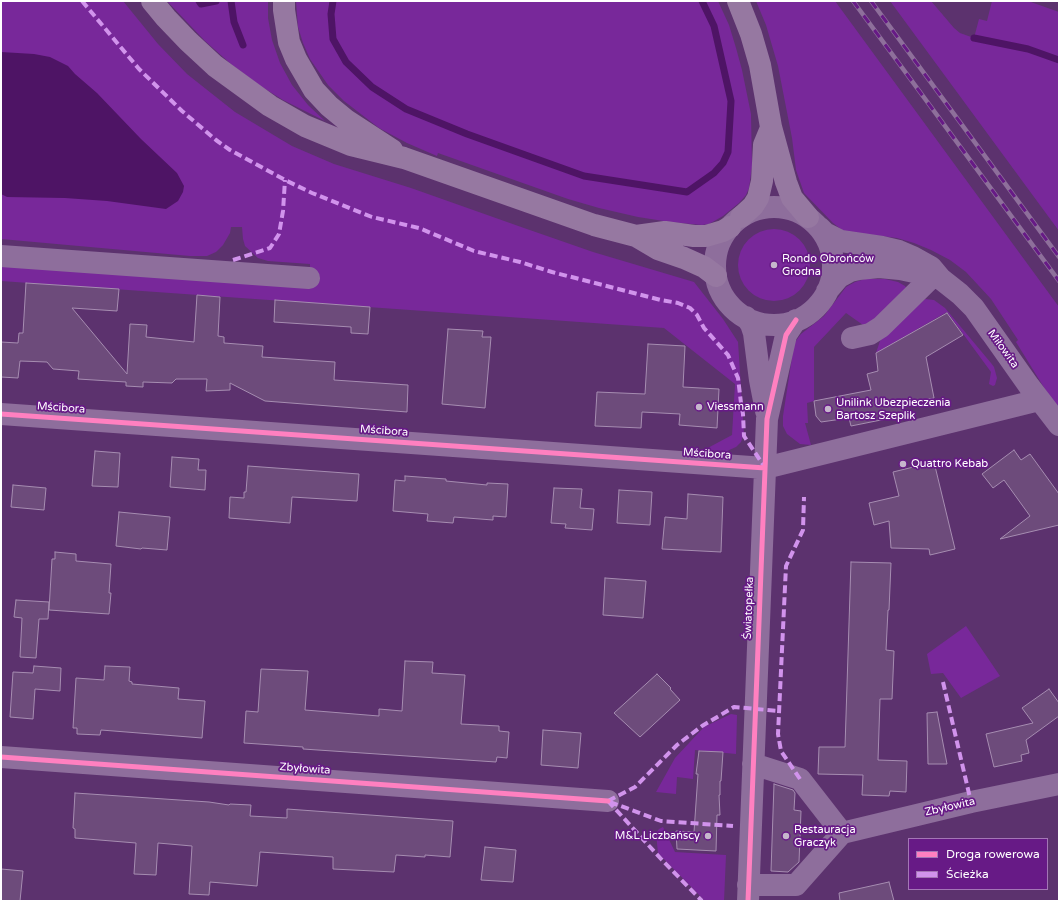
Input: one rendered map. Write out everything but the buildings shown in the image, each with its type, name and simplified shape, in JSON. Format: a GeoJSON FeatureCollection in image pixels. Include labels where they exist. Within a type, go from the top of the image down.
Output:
{"type":"FeatureCollection","features":[{"type":"Feature","properties":{"kind":"main road"},"geometry":{"type":"LineString","coordinates":[[152,1],[170,23],[215,66],[270,106],[304,126],[351,145],[404,158],[594,224],[636,236],[658,249],[704,266],[716,276]]}},
{"type":"Feature","properties":{"kind":"main road"},"geometry":{"type":"LineString","coordinates":[[284,1],[289,42],[296,59],[314,90],[329,106],[346,120],[404,158]]}},
{"type":"Feature","properties":{"kind":"main road"},"geometry":{"type":"LineString","coordinates":[[738,1],[751,34],[760,65],[771,127],[790,194],[798,206],[814,222]]}},
{"type":"Feature","properties":{"kind":"main road"},"geometry":{"type":"LineString","coordinates":[[636,236],[665,232],[706,236],[723,232],[753,206],[758,198],[762,181],[764,145],[771,127]]}},
{"type":"Feature","properties":{"kind":"street"},"geometry":{"type":"LineString","coordinates":[[775,206],[795,210],[814,222],[827,240],[833,260],[832,277],[824,298],[816,308],[806,315],[785,324],[772,324],[759,322],[746,317],[740,314],[729,304],[720,291],[716,276],[715,262],[717,249],[722,238],[735,222],[762,208],[775,206]]}},
{"type":"Feature","properties":{"kind":"street","name":"Miłowita"},"geometry":{"type":"LineString","coordinates":[[814,222],[825,233],[841,241],[882,247],[908,254],[926,264],[937,276],[960,294],[974,308],[1039,400],[1059,425]]}},
{"type":"Feature","properties":{"kind":"street"},"geometry":{"type":"LineString","coordinates":[[1,256],[309,278]]}},
{"type":"Feature","properties":{"kind":"street"},"geometry":{"type":"LineString","coordinates":[[827,291],[839,277],[850,271],[860,269],[879,267],[900,269],[937,276]]}},
{"type":"Feature","properties":{"kind":"street"},"geometry":{"type":"LineString","coordinates":[[852,338],[870,334],[881,328],[937,276]]}},
{"type":"Feature","properties":{"kind":"street","name":"Światopełka"},"geometry":{"type":"LineString","coordinates":[[746,317],[751,324],[754,333],[767,418]]}},
{"type":"Feature","properties":{"kind":"street","name":"Światopełka"},"geometry":{"type":"LineString","coordinates":[[748,893],[767,418],[786,335],[796,320]]}},
{"type":"Feature","properties":{"kind":"street","name":"Mścibora"},"geometry":{"type":"LineString","coordinates":[[1,414],[765,468],[1039,400]]}},
{"type":"Feature","properties":{"kind":"street","name":"Zbyłowita"},"geometry":{"type":"LineString","coordinates":[[1,757],[608,801]]}},
{"type":"Feature","properties":{"kind":"street"},"geometry":{"type":"LineString","coordinates":[[748,893],[796,885],[842,833],[800,779],[753,764]]}},
{"type":"Feature","properties":{"kind":"street","name":"Zbyłowita"},"geometry":{"type":"LineString","coordinates":[[842,833],[971,802],[1059,784]]}},
{"type":"Feature","properties":{"kind":"shaded area"},"geometry":{"type":"Polygon","coordinates":[[[1,1],[123,1],[158,44],[187,74],[235,112],[292,146],[334,164],[411,188],[593,252],[694,282],[723,319],[738,342],[744,434],[741,442],[736,447],[727,451],[704,450],[732,435],[735,384],[664,328],[1,281],[1,263],[309,286],[310,264],[268,261],[258,258],[245,246],[242,227],[231,227],[230,233],[223,245],[216,252],[207,256],[190,256],[1,239],[1,1]]]}},
{"type":"Feature","properties":{"kind":"shaded area"},"geometry":{"type":"Polygon","coordinates":[[[167,1],[268,1],[268,18],[272,40],[280,63],[292,85],[308,105],[325,121],[283,100],[232,65],[205,41],[167,1]]]}},
{"type":"Feature","properties":{"kind":"shaded area"},"geometry":{"type":"Polygon","coordinates":[[[296,1],[718,1],[729,25],[736,48],[751,114],[752,167],[749,188],[746,195],[739,203],[723,216],[709,224],[702,225],[670,222],[638,217],[599,208],[568,199],[438,153],[437,156],[407,143],[379,128],[344,101],[328,85],[310,59],[303,43],[298,27],[296,1]]]}},
{"type":"Feature","properties":{"kind":"shaded area"},"geometry":{"type":"Polygon","coordinates":[[[756,1],[835,1],[1059,307],[1059,412],[1016,342],[1018,340],[991,299],[966,272],[950,260],[914,243],[897,238],[842,230],[833,223],[804,193],[796,170],[792,138],[778,66],[766,25],[756,1]]]}},
{"type":"Feature","properties":{"kind":"shaded area"},"geometry":{"type":"Polygon","coordinates":[[[890,1],[931,1],[954,28],[960,33],[974,38],[979,19],[987,21],[992,1],[1028,1],[1059,12],[1059,231],[890,1]]]}},
{"type":"Feature","properties":{"kind":"shaded area"},"geometry":{"type":"Polygon","coordinates":[[[1,52],[34,54],[50,57],[68,66],[177,173],[184,186],[183,192],[178,201],[166,209],[107,201],[65,198],[7,197],[1,194],[1,52]]]}},
{"type":"Feature","properties":{"kind":"shaded area","name":"Rondo Obrońców Grodna"},"geometry":{"type":"Polygon","coordinates":[[[774,229],[794,235],[804,245],[810,265],[804,285],[794,295],[774,301],[754,295],[744,285],[738,265],[744,245],[754,235],[774,229]]]}},
{"type":"Feature","properties":{"kind":"shaded area"},"geometry":{"type":"Polygon","coordinates":[[[865,279],[885,279],[898,282],[907,289],[881,322],[863,325],[846,313],[814,347],[814,401],[807,403],[808,423],[805,423],[811,445],[800,444],[787,434],[783,426],[783,416],[795,342],[801,334],[824,316],[846,287],[865,279]]]}},
{"type":"Feature","properties":{"kind":"shaded area"},"geometry":{"type":"Polygon","coordinates":[[[925,299],[934,300],[945,308],[991,363],[994,367],[997,378],[995,385],[993,386],[989,384],[991,372],[947,312],[876,353],[880,341],[885,333],[925,299]]]}},
{"type":"Feature","properties":{"kind":"shaded area"},"geometry":{"type":"Polygon","coordinates":[[[966,626],[1000,676],[961,698],[943,673],[931,674],[927,654],[966,626]]]}},
{"type":"Feature","properties":{"kind":"shaded area"},"geometry":{"type":"Polygon","coordinates":[[[731,714],[737,715],[736,754],[695,750],[693,779],[677,777],[676,794],[656,792],[675,758],[704,727],[731,714]]]}},
{"type":"Feature","properties":{"kind":"shaded area"},"geometry":{"type":"Polygon","coordinates":[[[663,827],[675,852],[726,855],[724,901],[705,901],[658,853],[656,833],[663,827]]]}},
{"type":"Feature","properties":{"kind":"waterway"},"geometry":{"type":"LineString","coordinates":[[199,1],[201,4],[216,1]]}},
{"type":"Feature","properties":{"kind":"waterway"},"geometry":{"type":"LineString","coordinates":[[231,1],[234,22],[243,45]]}},
{"type":"Feature","properties":{"kind":"waterway"},"geometry":{"type":"LineString","coordinates":[[333,1],[331,14],[333,39],[346,62],[372,87],[406,109],[467,134],[584,176],[687,192],[714,173],[723,163],[728,152],[731,101],[714,26],[702,1]]}},
{"type":"Feature","properties":{"kind":"waterway"},"geometry":{"type":"LineString","coordinates":[[974,38],[1028,49],[1059,60]]}},
{"type":"Feature","properties":{"kind":"railway"},"geometry":{"type":"LineString","coordinates":[[853,1],[1059,281]]}},
{"type":"Feature","properties":{"kind":"railway"},"geometry":{"type":"LineString","coordinates":[[871,1],[1059,257]]}},
{"type":"Feature","properties":{"kind":"marked path"},"geometry":{"type":"LineString","coordinates":[[82,1],[139,69],[182,111],[230,150],[285,180],[312,193],[372,217],[419,228],[474,251],[661,300],[678,303],[690,308],[697,315],[704,328],[728,355],[738,378],[743,414],[744,436],[764,466]]}},
{"type":"Feature","properties":{"kind":"marked path"},"geometry":{"type":"LineString","coordinates":[[233,260],[270,248],[279,234],[283,211],[285,180]]}},
{"type":"Feature","properties":{"kind":"marked path"},"geometry":{"type":"LineString","coordinates":[[800,779],[781,751],[778,734],[786,566],[803,530],[804,497]]}},
{"type":"Feature","properties":{"kind":"marked path"},"geometry":{"type":"LineString","coordinates":[[943,682],[971,802]]}},
{"type":"Feature","properties":{"kind":"marked path"},"geometry":{"type":"LineString","coordinates":[[608,801],[635,787],[677,745],[702,726],[734,707],[779,711]]}},
{"type":"Feature","properties":{"kind":"marked path"},"geometry":{"type":"LineString","coordinates":[[608,801],[702,901]]}},
{"type":"Feature","properties":{"kind":"marked path"},"geometry":{"type":"LineString","coordinates":[[610,802],[661,821],[733,826]]}},
{"type":"Feature","properties":{"kind":"cycle path"},"geometry":{"type":"LineString","coordinates":[[748,901],[767,419],[786,335],[796,320]]}},
{"type":"Feature","properties":{"kind":"cycle path"},"geometry":{"type":"LineString","coordinates":[[1,414],[765,468]]}},
{"type":"Feature","properties":{"kind":"cycle path"},"geometry":{"type":"LineString","coordinates":[[1,757],[608,801]]}},
{"type":"Feature","properties":{"kind":"place","name":"Rondo Obrońców Grodna"},"geometry":{"type":"Point","coordinates":[774,265]}},
{"type":"Feature","properties":{"kind":"place","name":"Viessmann"},"geometry":{"type":"Point","coordinates":[699,407]}},
{"type":"Feature","properties":{"kind":"place","name":"Unilink Ubezpieczenia Bartosz Szeplik"},"geometry":{"type":"Point","coordinates":[828,409]}},
{"type":"Feature","properties":{"kind":"place","name":"Quattro Kebab"},"geometry":{"type":"Point","coordinates":[903,464]}},
{"type":"Feature","properties":{"kind":"place","name":"M&L Liczbańscy"},"geometry":{"type":"Point","coordinates":[708,836]}},
{"type":"Feature","properties":{"kind":"place","name":"Restauracja Graczyk"},"geometry":{"type":"Point","coordinates":[786,836]}}]}
